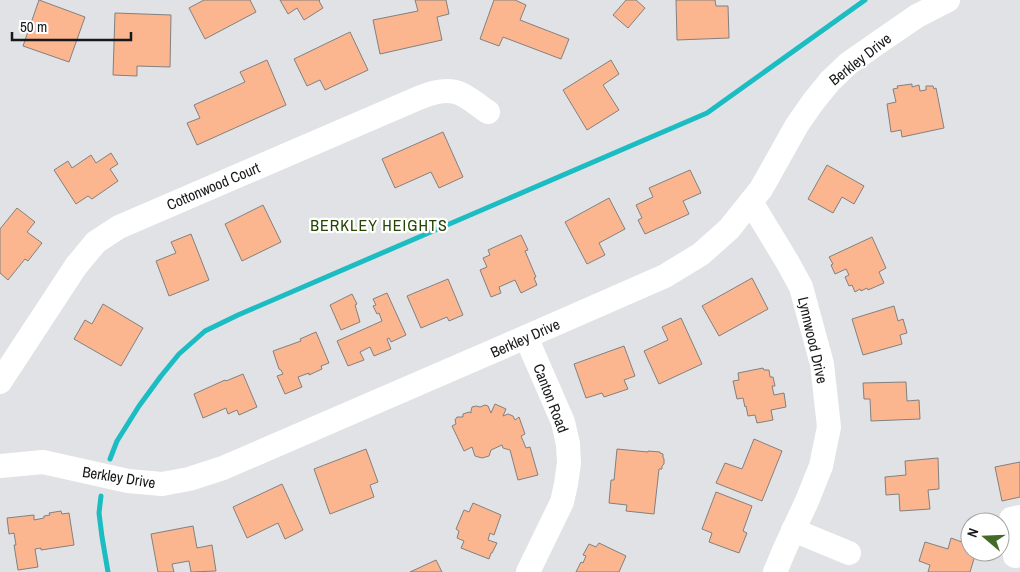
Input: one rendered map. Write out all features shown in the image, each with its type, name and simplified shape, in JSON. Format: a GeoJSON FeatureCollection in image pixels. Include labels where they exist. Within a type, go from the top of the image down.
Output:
{"type":"FeatureCollection","features":[{"type":"Feature","properties":{"kind":"street","name":"Berkley Drive"},"geometry":{"type":"LineString","coordinates":[[0,466],[43,462],[128,481],[162,484],[189,479],[223,468],[669,274],[701,254],[729,228],[751,202],[761,189],[797,125],[830,81],[850,63],[882,40],[917,16],[948,0]]}},
{"type":"Feature","properties":{"kind":"street","name":"Cottonwood Court"},"geometry":{"type":"LineString","coordinates":[[0,382],[76,266],[96,242],[119,227],[431,94],[447,90],[461,94],[488,112]]}},
{"type":"Feature","properties":{"kind":"street","name":"Lynnwood Drive"},"geometry":{"type":"LineString","coordinates":[[751,202],[801,287],[822,364],[829,427],[821,466],[775,572]]}},
{"type":"Feature","properties":{"kind":"street","name":"Canton Road"},"geometry":{"type":"LineString","coordinates":[[526,337],[563,422],[568,444],[569,463],[562,502],[528,572]]}},
{"type":"Feature","properties":{"kind":"street"},"geometry":{"type":"LineString","coordinates":[[1020,517],[1011,519],[1016,556],[1020,555]]}},
{"type":"Feature","properties":{"kind":"street"},"geometry":{"type":"LineString","coordinates":[[793,530],[849,553]]}},
{"type":"Feature","properties":{"kind":"building"},"geometry":{"type":"Polygon","coordinates":[[[39,0],[85,17],[69,62],[23,46],[39,0]]]}},
{"type":"Feature","properties":{"kind":"building"},"geometry":{"type":"Polygon","coordinates":[[[204,0],[250,0],[256,12],[205,39],[189,8],[204,0]]]}},
{"type":"Feature","properties":{"kind":"building"},"geometry":{"type":"Polygon","coordinates":[[[280,0],[320,0],[323,8],[304,20],[297,8],[288,14],[280,0]]]}},
{"type":"Feature","properties":{"kind":"building"},"geometry":{"type":"Polygon","coordinates":[[[415,0],[446,0],[449,14],[437,17],[442,40],[380,54],[373,20],[418,11],[415,0]]]}},
{"type":"Feature","properties":{"kind":"building"},"geometry":{"type":"Polygon","coordinates":[[[494,0],[515,0],[526,5],[520,20],[569,39],[561,59],[503,37],[499,46],[480,39],[494,0]]]}},
{"type":"Feature","properties":{"kind":"building"},"geometry":{"type":"Polygon","coordinates":[[[626,0],[636,0],[645,8],[628,28],[613,15],[626,0]]]}},
{"type":"Feature","properties":{"kind":"building"},"geometry":{"type":"Polygon","coordinates":[[[676,0],[715,0],[716,6],[728,6],[729,38],[677,40],[676,0]]]}},
{"type":"Feature","properties":{"kind":"building"},"geometry":{"type":"Polygon","coordinates":[[[115,13],[171,15],[170,67],[137,66],[137,76],[113,75],[115,13]]]}},
{"type":"Feature","properties":{"kind":"building"},"geometry":{"type":"Polygon","coordinates":[[[350,32],[368,70],[325,90],[320,80],[307,86],[294,59],[350,32]]]}},
{"type":"Feature","properties":{"kind":"building"},"geometry":{"type":"Polygon","coordinates":[[[267,60],[286,105],[197,145],[187,123],[200,118],[194,105],[245,82],[240,72],[267,60]]]}},
{"type":"Feature","properties":{"kind":"building"},"geometry":{"type":"Polygon","coordinates":[[[611,60],[619,74],[603,85],[619,110],[587,130],[563,90],[611,60]]]}},
{"type":"Feature","properties":{"kind":"building"},"geometry":{"type":"Polygon","coordinates":[[[912,84],[912,87],[919,85],[920,91],[926,90],[926,86],[936,88],[944,128],[902,137],[901,130],[891,132],[887,104],[896,102],[893,89],[898,88],[897,86],[912,84]]]}},
{"type":"Feature","properties":{"kind":"building"},"geometry":{"type":"Polygon","coordinates":[[[443,132],[463,177],[439,188],[431,172],[395,188],[382,159],[443,132]]]}},
{"type":"Feature","properties":{"kind":"building"},"geometry":{"type":"Polygon","coordinates":[[[111,153],[118,164],[110,169],[118,181],[92,199],[88,196],[76,204],[54,170],[68,161],[72,168],[91,155],[96,163],[111,153]]]}},
{"type":"Feature","properties":{"kind":"building"},"geometry":{"type":"Polygon","coordinates":[[[827,165],[864,186],[854,204],[842,197],[833,213],[808,199],[827,165]]]}},
{"type":"Feature","properties":{"kind":"building"},"geometry":{"type":"Polygon","coordinates":[[[690,170],[701,193],[683,201],[689,214],[645,234],[638,220],[642,218],[636,205],[653,197],[649,188],[690,170]]]}},
{"type":"Feature","properties":{"kind":"building"},"geometry":{"type":"Polygon","coordinates":[[[609,198],[625,229],[599,243],[605,255],[587,264],[565,222],[609,198]]]}},
{"type":"Feature","properties":{"kind":"building"},"geometry":{"type":"Polygon","coordinates":[[[263,205],[281,242],[242,261],[225,224],[263,205]]]}},
{"type":"Feature","properties":{"kind":"building"},"geometry":{"type":"Polygon","coordinates":[[[17,208],[35,222],[27,232],[42,243],[28,261],[25,259],[8,280],[0,273],[0,229],[17,208]]]}},
{"type":"Feature","properties":{"kind":"building"},"geometry":{"type":"Polygon","coordinates":[[[191,234],[209,280],[169,296],[156,261],[176,253],[171,242],[191,234]]]}},
{"type":"Feature","properties":{"kind":"building"},"geometry":{"type":"Polygon","coordinates":[[[521,235],[528,250],[525,251],[536,277],[534,278],[537,285],[521,293],[515,280],[499,287],[501,293],[491,297],[480,270],[487,267],[483,258],[490,255],[488,250],[521,235]]]}},
{"type":"Feature","properties":{"kind":"building"},"geometry":{"type":"Polygon","coordinates":[[[872,237],[886,268],[879,272],[884,283],[868,290],[867,288],[861,291],[860,289],[855,292],[852,285],[849,286],[845,277],[849,275],[846,269],[835,274],[829,257],[872,237]]]}},
{"type":"Feature","properties":{"kind":"building"},"geometry":{"type":"Polygon","coordinates":[[[752,278],[768,309],[719,336],[702,306],[752,278]]]}},
{"type":"Feature","properties":{"kind":"building"},"geometry":{"type":"Polygon","coordinates":[[[448,279],[463,315],[449,321],[447,317],[421,328],[407,296],[448,279]]]}},
{"type":"Feature","properties":{"kind":"building"},"geometry":{"type":"Polygon","coordinates":[[[387,293],[406,335],[391,342],[389,338],[387,339],[391,349],[374,356],[370,347],[360,352],[364,360],[348,366],[337,341],[382,321],[379,313],[377,314],[373,306],[376,305],[373,299],[387,293]]]}},
{"type":"Feature","properties":{"kind":"building"},"geometry":{"type":"Polygon","coordinates":[[[352,294],[357,304],[355,305],[360,322],[341,330],[330,305],[352,294]]]}},
{"type":"Feature","properties":{"kind":"building"},"geometry":{"type":"Polygon","coordinates":[[[103,304],[143,328],[121,366],[74,339],[85,320],[92,324],[103,304]]]}},
{"type":"Feature","properties":{"kind":"building"},"geometry":{"type":"Polygon","coordinates":[[[894,306],[898,321],[903,319],[907,333],[900,335],[902,344],[863,355],[852,319],[894,306]]]}},
{"type":"Feature","properties":{"kind":"building"},"geometry":{"type":"Polygon","coordinates":[[[681,318],[702,364],[659,384],[644,351],[668,340],[662,327],[681,318]]]}},
{"type":"Feature","properties":{"kind":"building"},"geometry":{"type":"Polygon","coordinates":[[[316,332],[329,363],[321,366],[322,369],[309,375],[309,373],[298,377],[302,387],[285,394],[277,376],[283,374],[279,369],[273,351],[301,341],[300,339],[316,332]]]}},
{"type":"Feature","properties":{"kind":"building"},"geometry":{"type":"Polygon","coordinates":[[[624,346],[635,376],[624,380],[628,389],[604,397],[602,393],[586,398],[574,364],[624,346]]]}},
{"type":"Feature","properties":{"kind":"building"},"geometry":{"type":"Polygon","coordinates":[[[763,368],[764,370],[769,370],[770,377],[773,377],[774,395],[784,393],[786,407],[771,410],[773,420],[757,423],[755,415],[748,416],[743,398],[737,399],[733,381],[739,380],[738,373],[763,368]]]}},
{"type":"Feature","properties":{"kind":"building"},"geometry":{"type":"Polygon","coordinates":[[[243,374],[257,407],[239,415],[237,410],[228,414],[226,408],[203,418],[194,394],[243,374]]]}},
{"type":"Feature","properties":{"kind":"building"},"geometry":{"type":"Polygon","coordinates":[[[906,382],[907,401],[919,400],[920,419],[871,421],[870,399],[864,399],[863,383],[906,382]]]}},
{"type":"Feature","properties":{"kind":"building"},"geometry":{"type":"Polygon","coordinates":[[[495,404],[506,409],[503,416],[508,414],[513,416],[515,420],[519,417],[525,434],[521,436],[526,448],[530,447],[538,475],[518,480],[510,450],[503,448],[502,445],[491,450],[489,456],[482,458],[475,456],[472,447],[464,451],[452,426],[456,424],[455,420],[457,417],[463,417],[463,414],[471,413],[472,407],[476,406],[488,406],[491,413],[495,404]]]}},
{"type":"Feature","properties":{"kind":"building"},"geometry":{"type":"Polygon","coordinates":[[[754,439],[782,451],[762,501],[716,483],[725,463],[742,469],[754,439]]]}},
{"type":"Feature","properties":{"kind":"building"},"geometry":{"type":"Polygon","coordinates":[[[366,449],[378,482],[370,485],[374,497],[330,514],[314,469],[366,449]]]}},
{"type":"Feature","properties":{"kind":"building"},"geometry":{"type":"Polygon","coordinates":[[[617,449],[660,452],[663,454],[664,464],[662,469],[659,469],[654,514],[626,511],[627,505],[609,503],[611,480],[614,480],[617,449]]]}},
{"type":"Feature","properties":{"kind":"building"},"geometry":{"type":"Polygon","coordinates":[[[938,458],[939,489],[928,490],[930,509],[900,511],[899,494],[886,495],[885,477],[906,475],[905,461],[938,458]]]}},
{"type":"Feature","properties":{"kind":"building"},"geometry":{"type":"Polygon","coordinates":[[[1020,462],[1020,497],[1002,501],[995,467],[1020,462]]]}},
{"type":"Feature","properties":{"kind":"building"},"geometry":{"type":"Polygon","coordinates":[[[282,484],[303,530],[285,539],[278,523],[247,538],[233,507],[282,484]]]}},
{"type":"Feature","properties":{"kind":"building"},"geometry":{"type":"Polygon","coordinates":[[[716,492],[752,506],[743,531],[747,533],[739,553],[709,542],[712,533],[702,529],[716,492]]]}},
{"type":"Feature","properties":{"kind":"building"},"geometry":{"type":"Polygon","coordinates":[[[473,503],[501,515],[494,535],[490,533],[488,540],[497,543],[489,559],[461,548],[464,541],[457,538],[459,531],[456,529],[464,510],[469,512],[473,503]]]}},
{"type":"Feature","properties":{"kind":"building"},"geometry":{"type":"Polygon","coordinates":[[[61,511],[62,514],[69,513],[74,545],[41,550],[41,548],[35,549],[38,567],[18,570],[14,533],[9,534],[7,518],[34,515],[34,520],[44,518],[44,516],[50,515],[49,513],[61,511]]]}},
{"type":"Feature","properties":{"kind":"building"},"geometry":{"type":"Polygon","coordinates":[[[193,526],[197,548],[212,545],[216,571],[191,572],[189,561],[172,564],[174,572],[158,572],[151,534],[193,526]]]}},
{"type":"Feature","properties":{"kind":"building"},"geometry":{"type":"Polygon","coordinates":[[[951,538],[960,541],[960,562],[973,562],[970,572],[928,572],[930,565],[919,561],[925,542],[948,549],[951,538]]]}},
{"type":"Feature","properties":{"kind":"building"},"geometry":{"type":"Polygon","coordinates":[[[599,543],[626,556],[619,572],[576,572],[581,562],[583,563],[586,556],[583,555],[589,544],[596,547],[599,543]]]}},
{"type":"Feature","properties":{"kind":"building"},"geometry":{"type":"Polygon","coordinates":[[[436,560],[442,572],[410,572],[436,560]]]}},
{"type":"Feature","properties":{"kind":"waterway"},"geometry":{"type":"LineString","coordinates":[[110,459],[117,441],[161,376],[179,354],[205,331],[238,315],[707,113],[865,0]]}},
{"type":"Feature","properties":{"kind":"waterway"},"geometry":{"type":"LineString","coordinates":[[101,496],[99,513],[108,572]]}},
{"type":"Feature","properties":{"kind":"district","name":"BERKLEY HEIGHTS"},"geometry":{"type":"Point","coordinates":[379,225]}}]}
